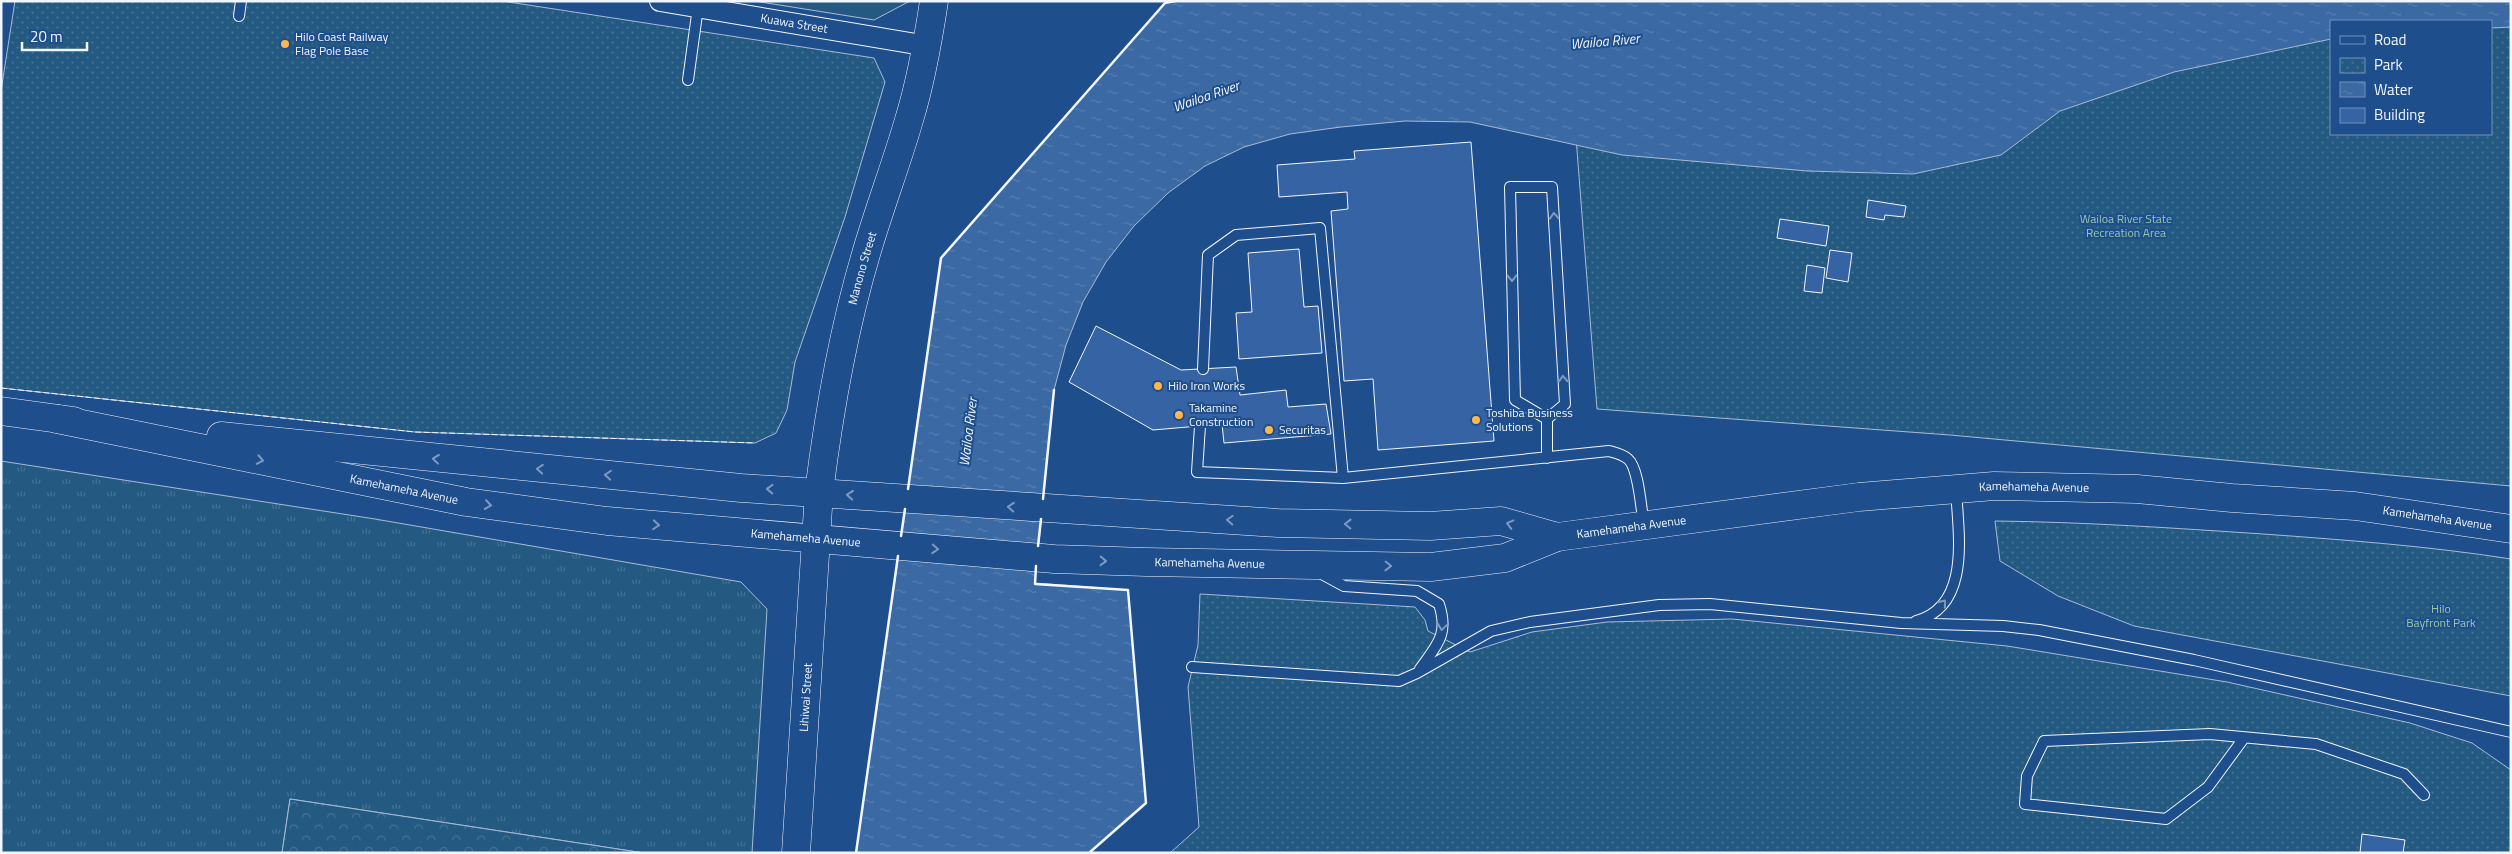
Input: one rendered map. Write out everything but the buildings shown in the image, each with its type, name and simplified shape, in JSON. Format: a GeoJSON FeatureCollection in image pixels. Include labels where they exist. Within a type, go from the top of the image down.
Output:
{"type":"FeatureCollection","features":[{"type":"Feature","properties":{"kind":"main road","name":"Manono Street"},"geometry":{"type":"LineString","coordinates":[[816,540],[819,492],[826,436],[846,329],[865,255],[909,120],[928,46],[934,1]]}},
{"type":"Feature","properties":{"kind":"main road","name":"Kamehameha Avenue"},"geometry":{"type":"LineString","coordinates":[[1,411],[57,419],[502,466],[741,488],[1297,524],[1430,526],[1501,521],[1557,537]]}},
{"type":"Feature","properties":{"kind":"main road","name":"Kamehameha Avenue"},"geometry":{"type":"LineString","coordinates":[[57,419],[466,502],[607,521],[1054,559],[1431,566],[1466,564],[1505,558],[1557,537],[1859,497],[1956,488],[2028,486],[2178,492],[2232,498],[2355,506],[2511,529]]}},
{"type":"Feature","properties":{"kind":"main road","name":"Lihiwai Street"},"geometry":{"type":"LineString","coordinates":[[796,853],[816,540]]}},
{"type":"Feature","properties":{"kind":"street","name":"Kuawa Street"},"geometry":{"type":"LineString","coordinates":[[660,1],[928,46]]}},
{"type":"Feature","properties":{"kind":"lane"},"geometry":{"type":"LineString","coordinates":[[239,16],[241,1]]}},
{"type":"Feature","properties":{"kind":"lane"},"geometry":{"type":"LineString","coordinates":[[688,80],[698,7]]}},
{"type":"Feature","properties":{"kind":"lane"},"geometry":{"type":"LineString","coordinates":[[1510,187],[1552,187],[1565,404],[1547,419],[1515,400],[1510,187]]}},
{"type":"Feature","properties":{"kind":"lane"},"geometry":{"type":"LineString","coordinates":[[1204,369],[1208,255],[1236,235],[1320,228],[1343,478]]}},
{"type":"Feature","properties":{"kind":"lane"},"geometry":{"type":"LineString","coordinates":[[1547,419],[1547,458]]}},
{"type":"Feature","properties":{"kind":"lane"},"geometry":{"type":"LineString","coordinates":[[1200,426],[1197,472],[1343,478],[1609,451],[1629,460],[1634,469],[1644,526]]}},
{"type":"Feature","properties":{"kind":"lane"},"geometry":{"type":"LineString","coordinates":[[1900,623],[1920,620],[1932,614],[1943,604],[1952,588],[1959,562],[1956,488]]}},
{"type":"Feature","properties":{"kind":"lane"},"geometry":{"type":"LineString","coordinates":[[1304,564],[1344,586],[1417,591],[1439,604],[1444,621],[1440,641],[1417,674]]}},
{"type":"Feature","properties":{"kind":"lane"},"geometry":{"type":"LineString","coordinates":[[1192,667],[1399,681],[1417,674],[1491,631],[1530,622],[1659,605],[1710,604],[1900,623],[2003,626],[2039,630],[2194,660],[2511,732]]}},
{"type":"Feature","properties":{"kind":"lane"},"geometry":{"type":"LineString","coordinates":[[2244,738],[2208,787],[2166,820],[2025,804],[2027,776],[2044,741],[2210,734],[2316,744],[2404,774],[2424,795]]}},
{"type":"Feature","properties":{"kind":"green space"},"geometry":{"type":"Polygon","coordinates":[[[15,1],[502,1],[874,58],[885,82],[845,217],[795,362],[787,410],[776,433],[755,443],[415,432],[1,388],[1,91],[15,1]]]}},
{"type":"Feature","properties":{"kind":"green space"},"geometry":{"type":"Polygon","coordinates":[[[754,1],[910,1],[874,20],[754,1]]]}},
{"type":"Feature","properties":{"kind":"green space","name":"Wailoa River State Recreation Area"},"geometry":{"type":"Polygon","coordinates":[[[1562,1],[2511,1],[2511,486],[1950,435],[1597,409],[1577,150],[1562,1]]]}},
{"type":"Feature","properties":{"kind":"green space"},"geometry":{"type":"Polygon","coordinates":[[[1,461],[375,519],[741,582],[767,609],[752,853],[644,853],[290,799],[282,853],[1,853],[1,461]]]}},
{"type":"Feature","properties":{"kind":"green space","name":"Hilo Bayfront Park"},"geometry":{"type":"Polygon","coordinates":[[[1995,521],[2129,526],[2294,536],[2418,547],[2511,559],[2511,696],[2134,626],[2058,596],[2000,561],[1995,521]]]}},
{"type":"Feature","properties":{"kind":"green space"},"geometry":{"type":"Polygon","coordinates":[[[1200,594],[1415,607],[1425,620],[1428,631],[1470,652],[1532,632],[1607,622],[1732,619],[2007,646],[2227,682],[2410,723],[2472,743],[2511,770],[2511,853],[1170,853],[1199,827],[1188,687],[1198,645],[1200,594]]]}},
{"type":"Feature","properties":{"kind":"green space"},"geometry":{"type":"Polygon","coordinates":[[[290,799],[644,853],[282,853],[290,799]]]}},
{"type":"Feature","properties":{"kind":"water","name":"Wailoa River"},"geometry":{"type":"Polygon","coordinates":[[[1175,1],[2511,1],[2511,27],[2492,28],[2492,20],[2330,20],[2330,39],[2174,72],[2060,111],[2001,155],[1913,174],[1807,171],[1622,155],[1470,122],[1405,121],[1290,134],[1244,147],[1205,166],[1168,193],[1134,226],[1106,262],[1083,302],[1066,345],[1054,390],[1035,583],[1128,590],[1146,803],[1089,853],[856,853],[941,258],[1165,3],[1175,1]]]}},
{"type":"Feature","properties":{"kind":"fence"},"geometry":{"type":"LineString","coordinates":[[1,388],[415,432],[755,443]]}},
{"type":"Feature","properties":{"kind":"wall"},"geometry":{"type":"LineString","coordinates":[[908,489],[941,258],[1165,3],[1175,1]]}},
{"type":"Feature","properties":{"kind":"wall"},"geometry":{"type":"LineString","coordinates":[[1043,499],[1054,390]]}},
{"type":"Feature","properties":{"kind":"wall"},"geometry":{"type":"LineString","coordinates":[[901,536],[905,509]]}},
{"type":"Feature","properties":{"kind":"wall"},"geometry":{"type":"LineString","coordinates":[[1038,546],[1041,519]]}},
{"type":"Feature","properties":{"kind":"wall"},"geometry":{"type":"LineString","coordinates":[[856,853],[898,556]]}},
{"type":"Feature","properties":{"kind":"wall"},"geometry":{"type":"LineString","coordinates":[[1036,566],[1035,584],[1128,590],[1146,803],[1089,853]]}},
{"type":"Feature","properties":{"kind":"place","name":"Hilo Coast Railway Flag Pole Base"},"geometry":{"type":"Point","coordinates":[285,44]}},
{"type":"Feature","properties":{"kind":"place","name":"Hilo Iron Works"},"geometry":{"type":"Point","coordinates":[1158,386]}},
{"type":"Feature","properties":{"kind":"place","name":"Takamine Construction"},"geometry":{"type":"Point","coordinates":[1179,415]}},
{"type":"Feature","properties":{"kind":"place","name":"Toshiba Business Solutions"},"geometry":{"type":"Point","coordinates":[1476,420]}},
{"type":"Feature","properties":{"kind":"place","name":"Securitas"},"geometry":{"type":"Point","coordinates":[1269,430]}}]}
